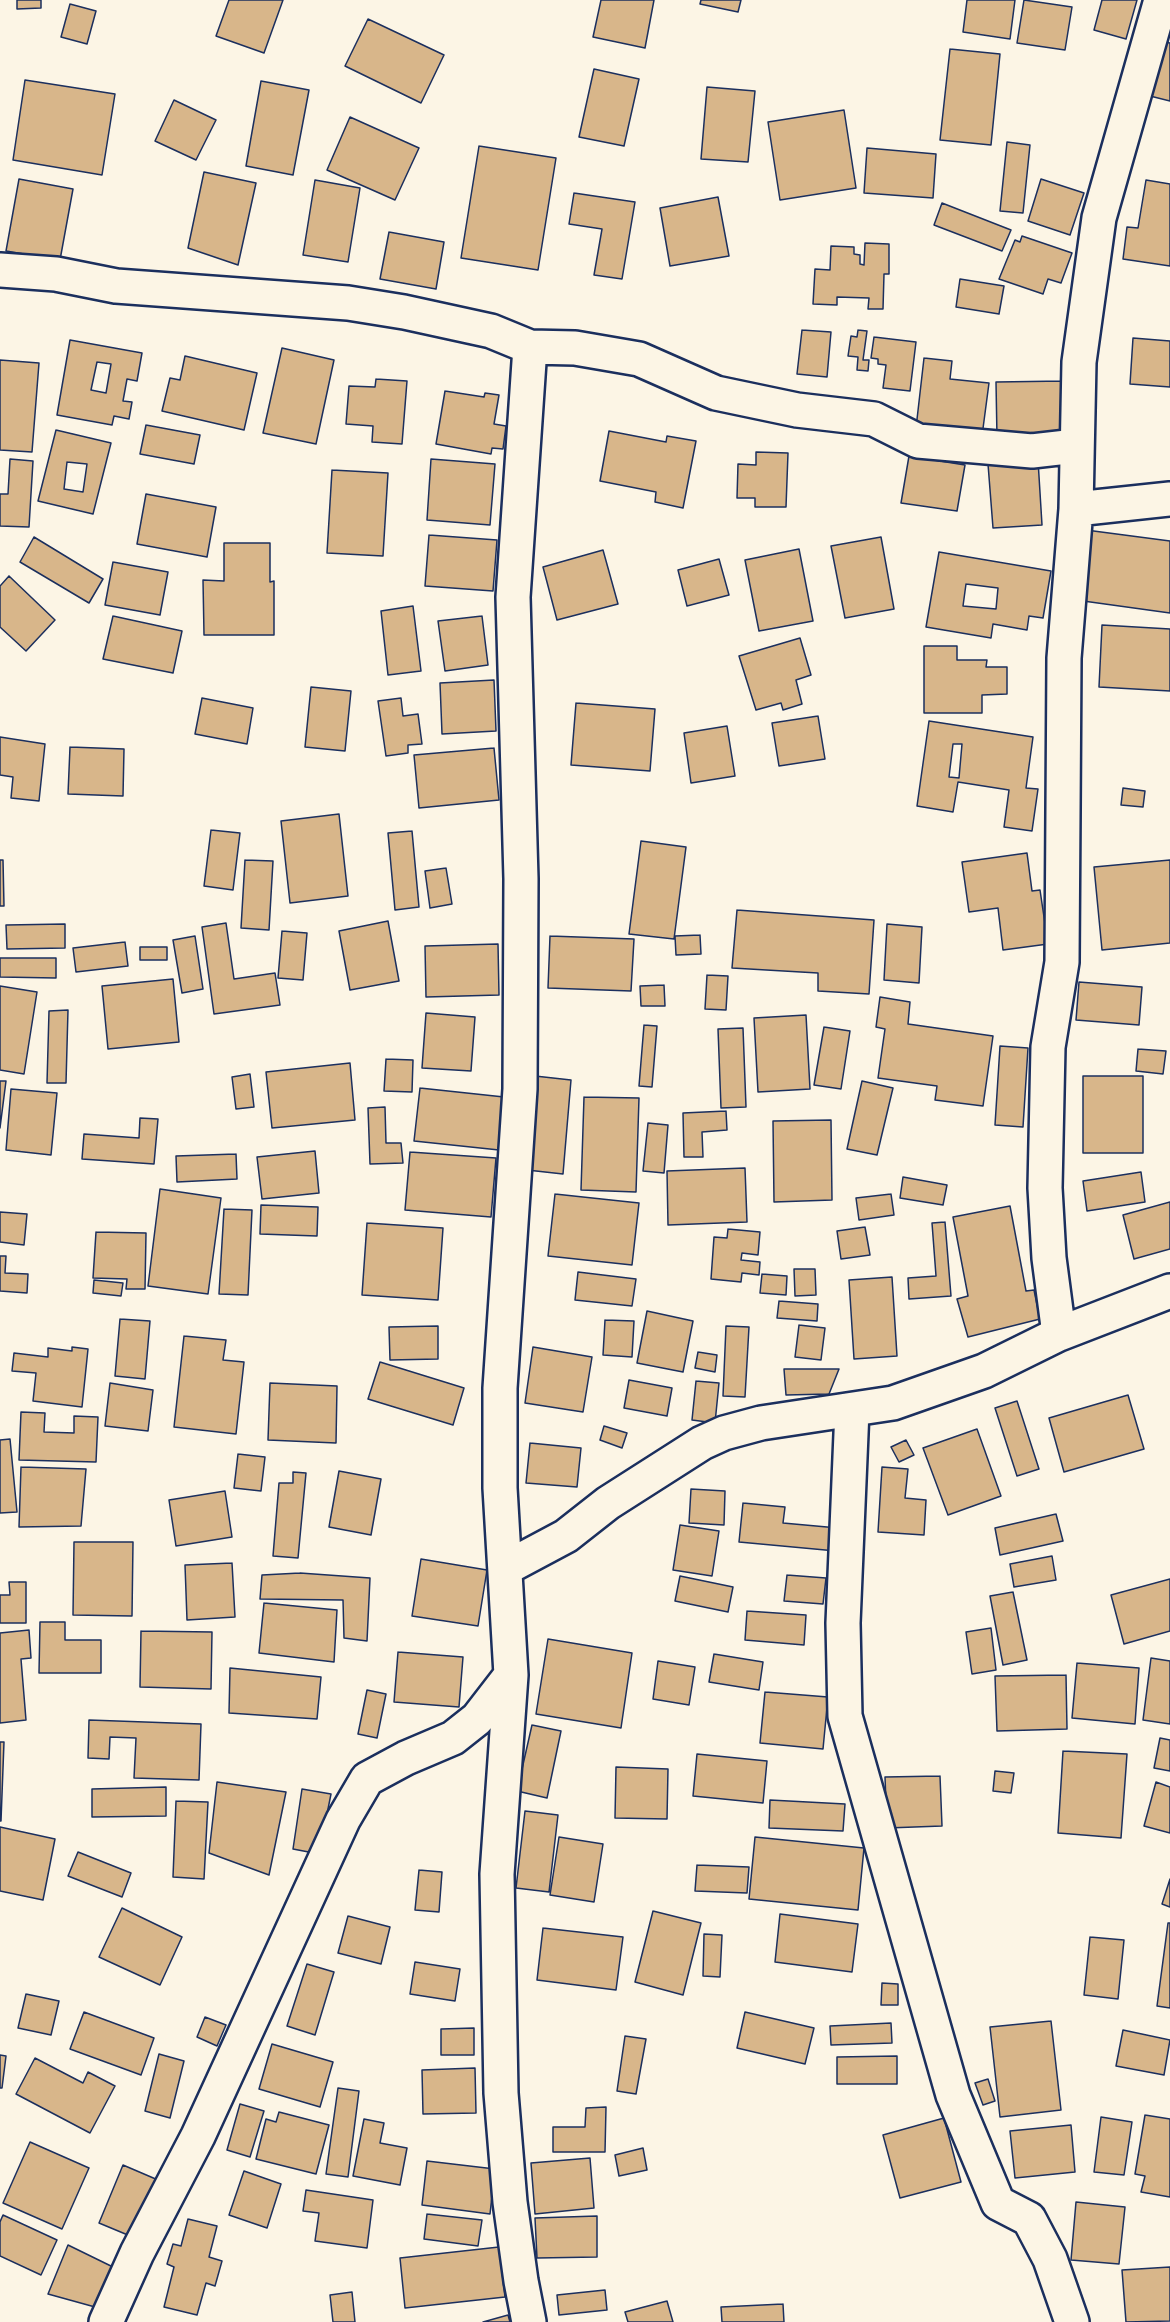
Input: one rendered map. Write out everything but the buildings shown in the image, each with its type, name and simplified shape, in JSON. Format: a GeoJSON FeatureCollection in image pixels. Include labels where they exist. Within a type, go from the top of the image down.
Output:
{"type":"FeatureCollection","features":[{"type":"Feature","properties":{"kind":"street"},"geometry":{"type":"LineString","coordinates":[[1059,1334],[1048,1258],[1046,1200],[1048,1047],[1062,962],[1064,658],[1076,509],[1079,362],[1099,218],[1161,0]]}},
{"type":"Feature","properties":{"kind":"street"},"geometry":{"type":"LineString","coordinates":[[0,270],[56,274],[116,286],[348,303],[404,312],[491,331],[530,347],[575,348],[639,359],[716,393],[797,410],[874,419],[918,441],[1032,451],[1076,446]]}},
{"type":"Feature","properties":{"kind":"street"},"geometry":{"type":"LineString","coordinates":[[530,347],[513,597],[521,879],[520,1089],[500,1388],[500,1488],[511,1675],[497,1874],[501,2093],[510,2202],[520,2281],[530,2322]]}},
{"type":"Feature","properties":{"kind":"street"},"geometry":{"type":"LineString","coordinates":[[1076,509],[1170,499]]}},
{"type":"Feature","properties":{"kind":"street"},"geometry":{"type":"LineString","coordinates":[[506,1568],[566,1536],[608,1503],[717,1436],[761,1423],[892,1403],[984,1371],[1059,1334],[1170,1292]]}},
{"type":"Feature","properties":{"kind":"street"},"geometry":{"type":"LineString","coordinates":[[852,1410],[843,1623],[846,1716],[952,2095],[998,2204],[1029,2219],[1050,2259],[1072,2322]]}},
{"type":"Feature","properties":{"kind":"street"},"geometry":{"type":"LineString","coordinates":[[106,2322],[137,2253],[198,2136],[343,1820],[367,1779],[406,1758],[453,1738],[477,1719],[511,1675]]}}]}
